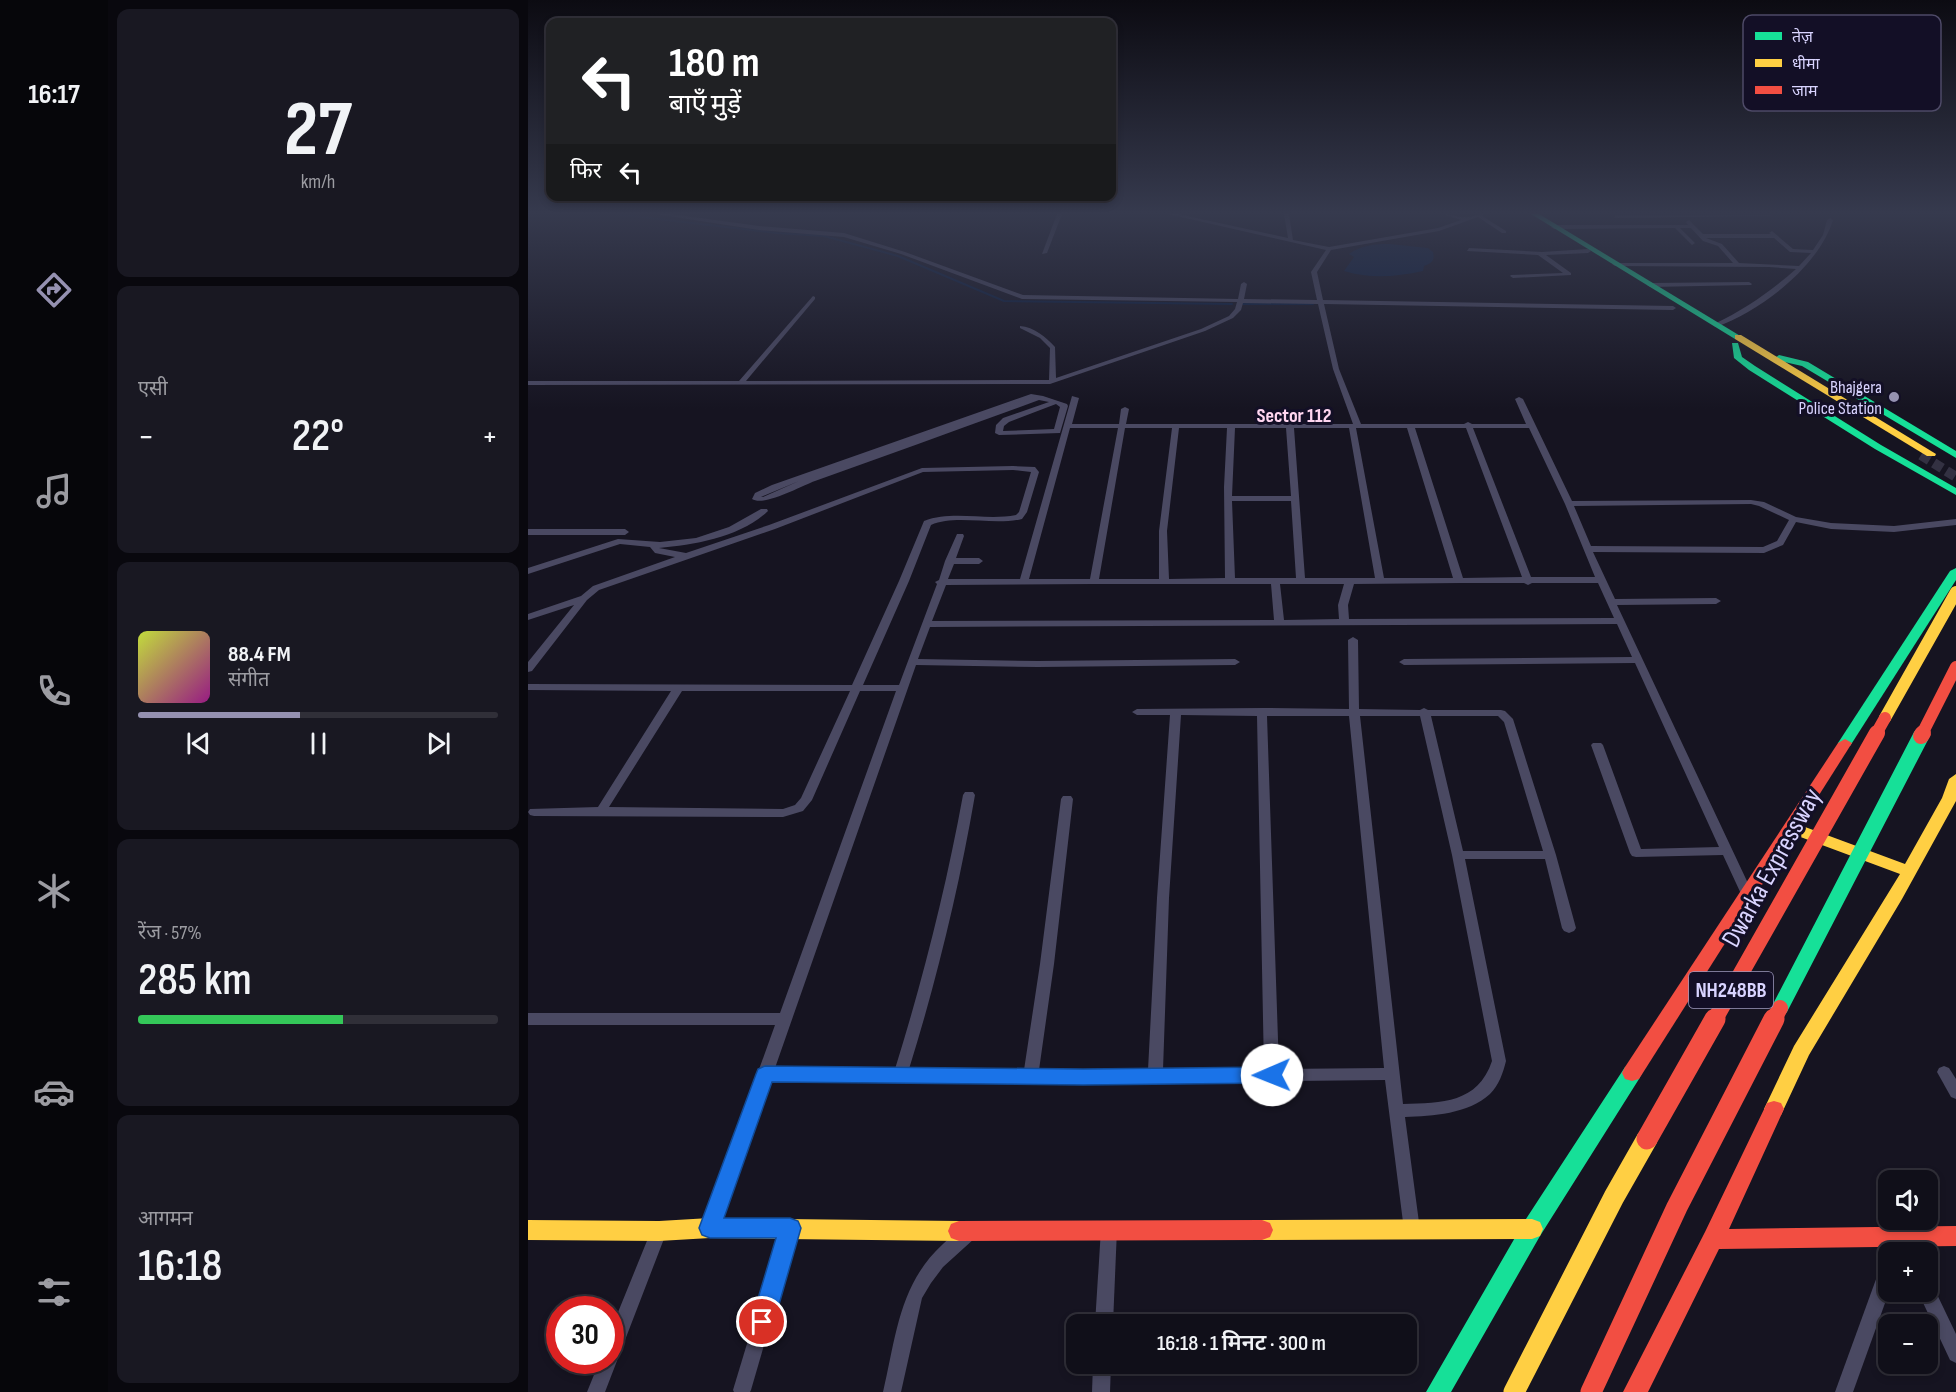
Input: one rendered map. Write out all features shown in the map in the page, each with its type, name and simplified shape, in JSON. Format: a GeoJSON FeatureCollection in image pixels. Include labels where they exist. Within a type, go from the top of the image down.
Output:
{"type":"FeatureCollection","features":[{"type":"Feature","properties":{"kind":"main road"},"geometry":{"type":"LineString","coordinates":[[1633,279],[1735,345],[1926,454],[1716,325],[1662,297],[1636,279]]}},
{"type":"Feature","properties":{"kind":"main road"},"geometry":{"type":"LineString","coordinates":[[1735,345],[1738,358],[1752,368],[1878,447],[1956,492]]}},
{"type":"Feature","properties":{"kind":"main road"},"geometry":{"type":"LineString","coordinates":[[1767,356],[1805,363],[1956,455]]}},
{"type":"Feature","properties":{"kind":"main road"},"geometry":{"type":"LineString","coordinates":[[1438,1392],[1532,1228],[1956,571]]}},
{"type":"Feature","properties":{"kind":"main road","name":"Dwarka Expressway"},"geometry":{"type":"LineString","coordinates":[[1514,1392],[1614,1197],[1956,592]]}},
{"type":"Feature","properties":{"kind":"main road","name":"NH248BB"},"geometry":{"type":"LineString","coordinates":[[1591,1392],[1677,1207],[1956,667]]}},
{"type":"Feature","properties":{"kind":"main road"},"geometry":{"type":"LineString","coordinates":[[1635,1392],[1713,1239],[1801,1051],[1909,871],[1950,798],[1956,779]]}},
{"type":"Feature","properties":{"kind":"main road"},"geometry":{"type":"LineString","coordinates":[[1791,828],[1909,871]]}},
{"type":"Feature","properties":{"kind":"main road"},"geometry":{"type":"LineString","coordinates":[[528,1230],[659,1231],[710,1228],[790,1228],[972,1231],[1532,1228]]}},
{"type":"Feature","properties":{"kind":"main road"},"geometry":{"type":"LineString","coordinates":[[1927,1242],[1956,1236]]}},
{"type":"Feature","properties":{"kind":"main road"},"geometry":{"type":"LineString","coordinates":[[1713,1239],[1878,1246]]}},
{"type":"Feature","properties":{"kind":"street"},"geometry":{"type":"LineString","coordinates":[[972,279],[1020,297],[1320,302],[1662,297],[1749,285]]}},
{"type":"Feature","properties":{"kind":"street"},"geometry":{"type":"LineString","coordinates":[[1316,279],[1336,369],[1355,426],[1380,580]]}},
{"type":"Feature","properties":{"kind":"street"},"geometry":{"type":"LineString","coordinates":[[1716,325],[1732,318],[1789,279]]}},
{"type":"Feature","properties":{"kind":"street"},"geometry":{"type":"LineString","coordinates":[[528,383],[1053,381],[1209,328],[1235,314],[1242,301],[1244,284]]}},
{"type":"Feature","properties":{"kind":"street"},"geometry":{"type":"LineString","coordinates":[[741,382],[813,298]]}},
{"type":"Feature","properties":{"kind":"street"},"geometry":{"type":"LineString","coordinates":[[1022,327],[1039,335],[1053,348],[1053,381]]}},
{"type":"Feature","properties":{"kind":"street"},"geometry":{"type":"LineString","coordinates":[[772,527],[771,517],[764,511],[761,500],[756,499],[768,489],[820,473],[1031,396],[1056,402],[1063,405],[1057,431],[999,433],[1000,425],[1006,420],[1056,402]]}},
{"type":"Feature","properties":{"kind":"street"},"geometry":{"type":"LineString","coordinates":[[1024,581],[1075,398]]}},
{"type":"Feature","properties":{"kind":"street"},"geometry":{"type":"LineString","coordinates":[[1519,399],[1569,504],[1600,580],[1748,896]]}},
{"type":"Feature","properties":{"kind":"street"},"geometry":{"type":"LineString","coordinates":[[1094,582],[1125,409]]}},
{"type":"Feature","properties":{"kind":"street"},"geometry":{"type":"LineString","coordinates":[[1468,424],[1528,582]]}},
{"type":"Feature","properties":{"kind":"street"},"geometry":{"type":"LineString","coordinates":[[1230,580],[1228,499],[1231,425]]}},
{"type":"Feature","properties":{"kind":"street"},"geometry":{"type":"LineString","coordinates":[[1410,425],[1459,581]]}},
{"type":"Feature","properties":{"kind":"street"},"geometry":{"type":"LineString","coordinates":[[1069,426],[1530,425]]}},
{"type":"Feature","properties":{"kind":"street"},"geometry":{"type":"LineString","coordinates":[[1164,581],[1163,531],[1176,426]]}},
{"type":"Feature","properties":{"kind":"street"},"geometry":{"type":"LineString","coordinates":[[1290,426],[1301,580]]}},
{"type":"Feature","properties":{"kind":"street"},"geometry":{"type":"LineString","coordinates":[[528,669],[584,598],[596,588],[772,527],[922,470],[1025,468],[1035,472],[1023,512],[1019,517],[1001,520],[935,519],[927,523],[806,800],[794,810],[783,813],[534,812]]}},
{"type":"Feature","properties":{"kind":"street"},"geometry":{"type":"LineString","coordinates":[[1228,499],[1294,498]]}},
{"type":"Feature","properties":{"kind":"street"},"geometry":{"type":"LineString","coordinates":[[1569,504],[1751,502],[1759,503],[1794,519],[1831,526],[1894,529],[1928,527],[1956,522]]}},
{"type":"Feature","properties":{"kind":"street"},"geometry":{"type":"LineString","coordinates":[[528,577],[568,560],[620,543],[655,544],[717,535],[741,525],[764,511]]}},
{"type":"Feature","properties":{"kind":"street"},"geometry":{"type":"LineString","coordinates":[[1588,549],[1758,551],[1780,543],[1794,519]]}},
{"type":"Feature","properties":{"kind":"street"},"geometry":{"type":"LineString","coordinates":[[528,532],[625,532]]}},
{"type":"Feature","properties":{"kind":"street"},"geometry":{"type":"LineString","coordinates":[[710,1228],[902,688],[927,624],[940,582],[960,536]]}},
{"type":"Feature","properties":{"kind":"street"},"geometry":{"type":"LineString","coordinates":[[655,544],[654,548],[658,551],[687,555]]}},
{"type":"Feature","properties":{"kind":"street"},"geometry":{"type":"LineString","coordinates":[[528,571],[609,550]]}},
{"type":"Feature","properties":{"kind":"street"},"geometry":{"type":"LineString","coordinates":[[949,561],[979,561]]}},
{"type":"Feature","properties":{"kind":"street"},"geometry":{"type":"LineString","coordinates":[[1275,580],[1279,622]]}},
{"type":"Feature","properties":{"kind":"street"},"geometry":{"type":"LineString","coordinates":[[1344,622],[1343,605],[1350,580]]}},
{"type":"Feature","properties":{"kind":"street"},"geometry":{"type":"LineString","coordinates":[[940,582],[1600,580]]}},
{"type":"Feature","properties":{"kind":"street"},"geometry":{"type":"LineString","coordinates":[[528,617],[584,598]]}},
{"type":"Feature","properties":{"kind":"street"},"geometry":{"type":"LineString","coordinates":[[1611,602],[1716,601]]}},
{"type":"Feature","properties":{"kind":"street"},"geometry":{"type":"LineString","coordinates":[[927,624],[1620,621]]}},
{"type":"Feature","properties":{"kind":"street"},"geometry":{"type":"LineString","coordinates":[[1353,640],[1354,713],[1392,1074],[1412,1230]]}},
{"type":"Feature","properties":{"kind":"street"},"geometry":{"type":"LineString","coordinates":[[1404,662],[1638,660]]}},
{"type":"Feature","properties":{"kind":"street"},"geometry":{"type":"LineString","coordinates":[[912,662],[1038,664],[1235,662]]}},
{"type":"Feature","properties":{"kind":"street"},"geometry":{"type":"LineString","coordinates":[[528,687],[902,688]]}},
{"type":"Feature","properties":{"kind":"street"},"geometry":{"type":"LineString","coordinates":[[601,811],[678,688]]}},
{"type":"Feature","properties":{"kind":"street"},"geometry":{"type":"LineString","coordinates":[[1155,1076],[1163,898],[1176,711]]}},
{"type":"Feature","properties":{"kind":"street"},"geometry":{"type":"LineString","coordinates":[[1262,711],[1272,1075]]}},
{"type":"Feature","properties":{"kind":"street"},"geometry":{"type":"LineString","coordinates":[[1398,1111],[1455,1107],[1487,1086],[1498,1069],[1497,1050],[1458,855],[1424,711]]}},
{"type":"Feature","properties":{"kind":"street"},"geometry":{"type":"LineString","coordinates":[[1137,712],[1424,711],[1497,712],[1507,716],[1550,855],[1569,928]]}},
{"type":"Feature","properties":{"kind":"street"},"geometry":{"type":"LineString","coordinates":[[1597,745],[1636,853],[1726,852]]}},
{"type":"Feature","properties":{"kind":"street"},"geometry":{"type":"LineString","coordinates":[[900,1076],[921,1009],[957,864],[969,795]]}},
{"type":"Feature","properties":{"kind":"street"},"geometry":{"type":"LineString","coordinates":[[1031,1075],[1067,798]]}},
{"type":"Feature","properties":{"kind":"street"},"geometry":{"type":"LineString","coordinates":[[1458,855],[1550,855]]}},
{"type":"Feature","properties":{"kind":"street"},"geometry":{"type":"LineString","coordinates":[[528,1019],[785,1020]]}},
{"type":"Feature","properties":{"kind":"street"},"geometry":{"type":"LineString","coordinates":[[1944,1072],[1956,1093]]}},
{"type":"Feature","properties":{"kind":"street"},"geometry":{"type":"LineString","coordinates":[[765,1074],[1155,1076],[1392,1074]]}},
{"type":"Feature","properties":{"kind":"street"},"geometry":{"type":"LineString","coordinates":[[742,1390],[790,1228]]}},
{"type":"Feature","properties":{"kind":"street"},"geometry":{"type":"LineString","coordinates":[[1105,1314],[1109,1229]]}},
{"type":"Feature","properties":{"kind":"street"},"geometry":{"type":"LineString","coordinates":[[624,1320],[659,1231]]}},
{"type":"Feature","properties":{"kind":"street"},"geometry":{"type":"LineString","coordinates":[[892,1392],[914,1297],[919,1285],[936,1259],[972,1231]]}},
{"type":"Feature","properties":{"kind":"street"},"geometry":{"type":"LineString","coordinates":[[1844,1392],[1878,1298]]}},
{"type":"Feature","properties":{"kind":"street"},"geometry":{"type":"LineString","coordinates":[[1932,1302],[1956,1354]]}},
{"type":"Feature","properties":{"kind":"street"},"geometry":{"type":"LineString","coordinates":[[596,1392],[603,1374]]}},
{"type":"Feature","properties":{"kind":"street"},"geometry":{"type":"LineString","coordinates":[[1101,1392],[1102,1374]]}},
{"type":"Feature","properties":{"kind":"waterway"},"geometry":{"type":"LineString","coordinates":[[952,279],[1004,301],[1232,304]]}},
{"type":"Feature","properties":{"kind":"waterway"},"geometry":{"type":"LineString","coordinates":[[1243,304],[1313,304]]}},
{"type":"Feature","properties":{"kind":"tunnel"},"geometry":{"type":"LineString","coordinates":[[1921,455],[1956,477]]}},
{"type":"Feature","properties":{"kind":"traffic: fast"},"geometry":{"type":"LineString","coordinates":[[1642,279],[1738,337]]}},
{"type":"Feature","properties":{"kind":"traffic: fast"},"geometry":{"type":"LineString","coordinates":[[1735,345],[1738,358],[1752,368],[1878,447],[1956,492]]}},
{"type":"Feature","properties":{"kind":"traffic: fast"},"geometry":{"type":"LineString","coordinates":[[1779,358],[1805,364],[1956,455]]}},
{"type":"Feature","properties":{"kind":"traffic: fast"},"geometry":{"type":"LineString","coordinates":[[1845,743],[1956,571]]}},
{"type":"Feature","properties":{"kind":"traffic: fast"},"geometry":{"type":"LineString","coordinates":[[1780,1008],[1921,736]]}},
{"type":"Feature","properties":{"kind":"traffic: fast"},"geometry":{"type":"LineString","coordinates":[[1438,1392],[1532,1229],[1632,1073]]}},
{"type":"Feature","properties":{"kind":"traffic: slow"},"geometry":{"type":"LineString","coordinates":[[1738,337],[1931,454]]}},
{"type":"Feature","properties":{"kind":"traffic: slow"},"geometry":{"type":"LineString","coordinates":[[1885,718],[1956,592]]}},
{"type":"Feature","properties":{"kind":"traffic: slow"},"geometry":{"type":"LineString","coordinates":[[1774,1109],[1801,1051],[1896,895],[1950,798],[1956,779]]}},
{"type":"Feature","properties":{"kind":"traffic: slow"},"geometry":{"type":"LineString","coordinates":[[1792,828],[1909,871]]}},
{"type":"Feature","properties":{"kind":"traffic: slow"},"geometry":{"type":"LineString","coordinates":[[1514,1392],[1614,1197],[1647,1139]]}},
{"type":"Feature","properties":{"kind":"traffic: slow"},"geometry":{"type":"LineString","coordinates":[[528,1230],[659,1231],[710,1228],[959,1231]]}},
{"type":"Feature","properties":{"kind":"traffic: slow"},"geometry":{"type":"LineString","coordinates":[[1262,1230],[1532,1229]]}},
{"type":"Feature","properties":{"kind":"traffic: jam"},"geometry":{"type":"LineString","coordinates":[[1921,736],[1956,667]]}},
{"type":"Feature","properties":{"kind":"traffic: jam"},"geometry":{"type":"LineString","coordinates":[[1647,1139],[1885,718]]}},
{"type":"Feature","properties":{"kind":"traffic: jam"},"geometry":{"type":"LineString","coordinates":[[1632,1073],[1845,743]]}},
{"type":"Feature","properties":{"kind":"traffic: jam"},"geometry":{"type":"LineString","coordinates":[[1591,1392],[1677,1207],[1780,1008]]}},
{"type":"Feature","properties":{"kind":"traffic: jam"},"geometry":{"type":"LineString","coordinates":[[1635,1392],[1713,1239],[1774,1109]]}},
{"type":"Feature","properties":{"kind":"traffic: jam"},"geometry":{"type":"LineString","coordinates":[[959,1231],[1262,1230]]}},
{"type":"Feature","properties":{"kind":"traffic: jam"},"geometry":{"type":"LineString","coordinates":[[1713,1239],[1956,1236]]}},
{"type":"Feature","properties":{"kind":"place","name":"Bhajgera Police Station"},"geometry":{"type":"Point","coordinates":[1894,397]}},
{"type":"Feature","properties":{"kind":"district","name":"Sector 112"},"geometry":{"type":"Point","coordinates":[1294,416]}},
{"type":"Feature","properties":{"kind":"route"},"geometry":{"type":"LineString","coordinates":[[762,1322],[790,1228],[710,1228],[765,1074],[1083,1077],[1272,1075]]}}]}
